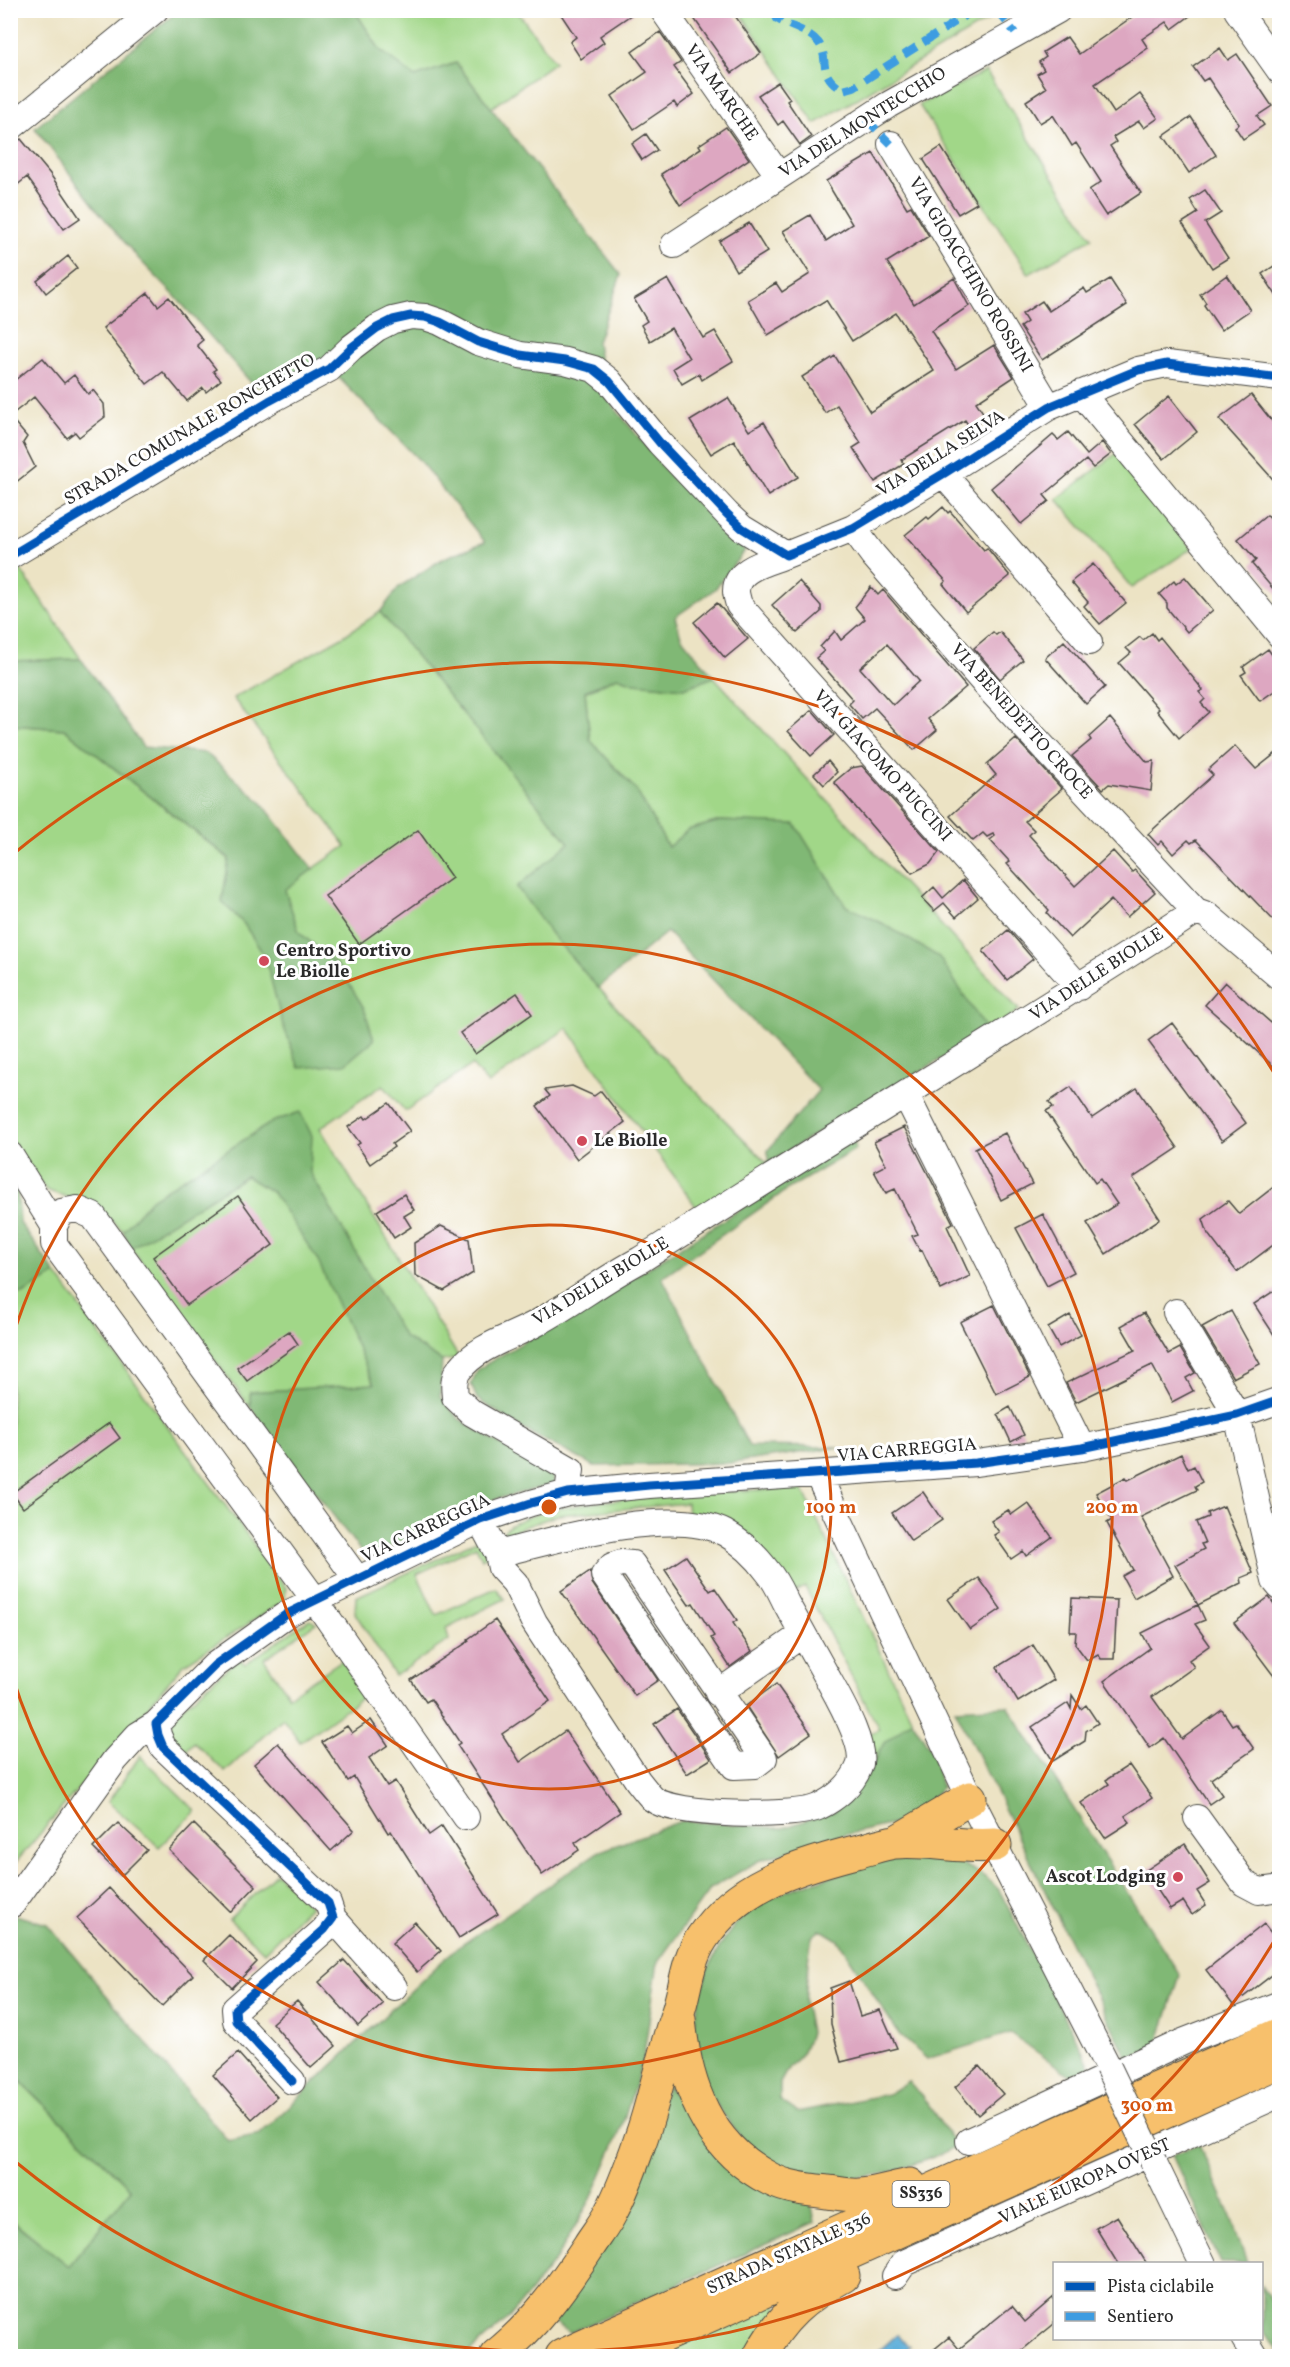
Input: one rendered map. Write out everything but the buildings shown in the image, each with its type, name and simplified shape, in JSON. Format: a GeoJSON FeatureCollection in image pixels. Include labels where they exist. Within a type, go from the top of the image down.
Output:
{"type":"FeatureCollection","features":[{"type":"Feature","properties":{"kind":"highway"},"geometry":{"type":"LineString","coordinates":[[896,1842],[970,1798]]}},
{"type":"Feature","properties":{"kind":"highway"},"geometry":{"type":"LineString","coordinates":[[496,2356],[526,2331],[571,2273],[611,2212],[641,2140],[666,2042],[678,2012],[685,1978],[702,1938],[719,1917],[739,1898],[777,1877],[811,1863],[896,1842],[973,1847],[995,1845]]}},
{"type":"Feature","properties":{"kind":"highway"},"geometry":{"type":"LineString","coordinates":[[678,2012],[682,2055],[691,2087],[712,2128],[750,2167],[772,2180],[807,2190],[860,2195],[910,2185],[1100,2128]]}},
{"type":"Feature","properties":{"kind":"highway","name":"STRADA STATALE 336"},"geometry":{"type":"LineString","coordinates":[[618,2356],[1100,2128],[1280,2034]]}},
{"type":"Feature","properties":{"kind":"highway","name":"STRADA STATALE 336"},"geometry":{"type":"LineString","coordinates":[[562,2356],[1100,2128],[1280,2061]]}},
{"type":"Feature","properties":{"kind":"highway"},"geometry":{"type":"LineString","coordinates":[[760,2356],[770,2338],[790,2313],[810,2295],[859,2266],[935,2232],[1100,2128]]}},
{"type":"Feature","properties":{"kind":"street"},"geometry":{"type":"LineString","coordinates":[[10,128],[155,10]]}},
{"type":"Feature","properties":{"kind":"street","name":"VIA MARCHE"},"geometry":{"type":"LineString","coordinates":[[663,10],[779,176]]}},
{"type":"Feature","properties":{"kind":"street","name":"VIA DEL MONTECCHIO"},"geometry":{"type":"LineString","coordinates":[[674,245],[888,105],[1058,10]]}},
{"type":"Feature","properties":{"kind":"street"},"geometry":{"type":"LineString","coordinates":[[1237,10],[1280,71]]}},
{"type":"Feature","properties":{"kind":"street","name":"VIA GIOACCHINO ROSSINI"},"geometry":{"type":"LineString","coordinates":[[891,144],[1049,407]]}},
{"type":"Feature","properties":{"kind":"street","name":"STRADA COMUNALE RONCHETTO"},"geometry":{"type":"LineString","coordinates":[[10,556],[269,401],[329,369],[377,328],[393,320],[411,316],[425,317],[440,322],[478,342],[520,355],[565,361],[594,369],[616,389],[660,443],[726,514],[742,528],[786,555]]}},
{"type":"Feature","properties":{"kind":"street","name":"VIA DELLA SELVA"},"geometry":{"type":"LineString","coordinates":[[786,555],[821,543],[853,528],[1049,407],[1138,370],[1167,364],[1280,378]]}},
{"type":"Feature","properties":{"kind":"street"},"geometry":{"type":"LineString","coordinates":[[1082,393],[1280,635]]}},
{"type":"Feature","properties":{"kind":"street","name":"VIA DELLA SELVA"},"geometry":{"type":"LineString","coordinates":[[943,474],[1089,642]]}},
{"type":"Feature","properties":{"kind":"street","name":"VIA BENEDETTO CROCE"},"geometry":{"type":"LineString","coordinates":[[853,528],[873,555],[993,693],[1196,911]]}},
{"type":"Feature","properties":{"kind":"street","name":"VIA GIACOMO PUCCINI"},"geometry":{"type":"LineString","coordinates":[[786,555],[751,569],[740,578],[736,591],[739,605],[1079,987]]}},
{"type":"Feature","properties":{"kind":"street"},"geometry":{"type":"LineString","coordinates":[[1196,911],[1207,915],[1280,977]]}},
{"type":"Feature","properties":{"kind":"street","name":"VIA DELLE BIOLLE"},"geometry":{"type":"LineString","coordinates":[[568,1493],[571,1470],[472,1413],[455,1396],[453,1384],[457,1372],[496,1341],[537,1323],[835,1136],[906,1095],[1079,987],[1196,911]]}},
{"type":"Feature","properties":{"kind":"street"},"geometry":{"type":"LineString","coordinates":[[906,1095],[1082,1448]]}},
{"type":"Feature","properties":{"kind":"street"},"geometry":{"type":"LineString","coordinates":[[10,1155],[54,1226],[54,1244],[315,1600],[466,1817]]}},
{"type":"Feature","properties":{"kind":"street","name":"VIA CARREGGIA"},"geometry":{"type":"LineString","coordinates":[[54,1226],[62,1212],[77,1209],[93,1216],[357,1579]]}},
{"type":"Feature","properties":{"kind":"street"},"geometry":{"type":"LineString","coordinates":[[1176,1312],[1237,1415],[1275,1581],[1280,1587]]}},
{"type":"Feature","properties":{"kind":"street","name":"VIA CARREGGIA"},"geometry":{"type":"LineString","coordinates":[[12,1904],[115,1760],[138,1735],[156,1724],[215,1665],[287,1614],[480,1520],[568,1493],[649,1485],[976,1463],[1082,1448],[1237,1415],[1280,1400]]}},
{"type":"Feature","properties":{"kind":"street"},"geometry":{"type":"LineString","coordinates":[[818,1475],[970,1798],[1108,2067],[1202,2262]]}},
{"type":"Feature","properties":{"kind":"street","name":"VIA CARREGGIA"},"geometry":{"type":"LineString","coordinates":[[480,1520],[498,1554],[501,1568],[514,1583],[534,1622],[639,1781],[654,1799],[674,1808],[728,1813],[788,1813],[816,1808],[839,1795],[860,1766],[861,1750],[838,1697],[770,1573],[752,1552],[724,1532],[695,1524],[635,1524],[555,1539],[498,1554]]}},
{"type":"Feature","properties":{"kind":"street"},"geometry":{"type":"LineString","coordinates":[[621,1563],[632,1564],[718,1693],[764,1758],[755,1765],[734,1766],[604,1575],[612,1566],[621,1563]]}},
{"type":"Feature","properties":{"kind":"street"},"geometry":{"type":"LineString","coordinates":[[718,1693],[803,1634]]}},
{"type":"Feature","properties":{"kind":"street"},"geometry":{"type":"LineString","coordinates":[[156,1724],[163,1747],[328,1904],[333,1918],[394,1987]]}},
{"type":"Feature","properties":{"kind":"street"},"geometry":{"type":"LineString","coordinates":[[1197,1818],[1244,1883],[1259,1891],[1280,1888]]}},
{"type":"Feature","properties":{"kind":"street"},"geometry":{"type":"LineString","coordinates":[[292,2081],[236,2020],[235,2009],[324,1930],[333,1918]]}},
{"type":"Feature","properties":{"kind":"street"},"geometry":{"type":"LineString","coordinates":[[969,2141],[1185,2041],[1280,2004]]}},
{"type":"Feature","properties":{"kind":"street","name":"VIALE EUROPA OVEST"},"geometry":{"type":"LineString","coordinates":[[895,2276],[904,2263],[1280,2094]]}},
{"type":"Feature","properties":{"kind":"street"},"geometry":{"type":"LineString","coordinates":[[1245,2340],[1255,2356]]}},
{"type":"Feature","properties":{"kind":"green space"},"geometry":{"type":"Polygon","coordinates":[[[178,11],[355,11],[380,50],[415,77],[456,63],[621,275],[597,342],[605,396],[670,476],[745,550],[715,589],[675,617],[681,637],[714,677],[684,688],[635,683],[617,677],[585,691],[590,740],[636,790],[668,847],[688,830],[720,821],[795,824],[846,906],[882,923],[939,957],[988,1032],[855,1109],[768,1164],[768,1150],[819,1090],[667,932],[598,988],[552,935],[517,887],[569,843],[380,612],[399,587],[444,558],[485,542],[419,460],[339,378],[310,365],[274,386],[254,386],[175,296],[138,258],[99,212],[35,128],[178,11]]]}},
{"type":"Feature","properties":{"kind":"green space"},"geometry":{"type":"Polygon","coordinates":[[[355,11],[517,11],[555,62],[491,108],[456,63],[415,77],[380,50],[355,11]]]}},
{"type":"Feature","properties":{"kind":"green space"},"geometry":{"type":"Polygon","coordinates":[[[739,11],[1003,11],[815,124],[739,11]]]}},
{"type":"Feature","properties":{"kind":"green space"},"geometry":{"type":"Polygon","coordinates":[[[986,71],[1092,238],[1029,274],[919,105],[986,71]]]}},
{"type":"Feature","properties":{"kind":"green space"},"geometry":{"type":"Polygon","coordinates":[[[1117,453],[1192,548],[1132,588],[1057,499],[1117,453]]]}},
{"type":"Feature","properties":{"kind":"green space"},"geometry":{"type":"Polygon","coordinates":[[[16,563],[81,659],[11,661],[11,566],[16,563]]]}},
{"type":"Feature","properties":{"kind":"green space","name":"Centro Sportivo Le Biolle"},"geometry":{"type":"Polygon","coordinates":[[[380,612],[570,843],[517,887],[606,996],[768,1164],[700,1212],[567,1028],[488,1084],[472,1065],[405,1111],[383,1085],[320,1128],[459,1358],[442,1361],[374,1385],[250,1392],[250,1407],[131,1248],[123,1231],[98,1208],[46,1190],[11,1141],[10,725],[64,729],[275,895],[346,846],[233,698],[342,637],[380,612]]]}},
{"type":"Feature","properties":{"kind":"green space"},"geometry":{"type":"Polygon","coordinates":[[[81,659],[143,747],[206,753],[261,802],[313,869],[285,890],[299,932],[338,966],[364,1008],[374,1040],[345,1064],[299,1068],[282,1022],[265,957],[244,924],[222,902],[229,858],[64,729],[11,725],[11,661],[81,659]]]}},
{"type":"Feature","properties":{"kind":"green space"},"geometry":{"type":"Polygon","coordinates":[[[617,677],[635,683],[684,688],[714,677],[1019,1010],[988,1032],[882,923],[846,907],[795,825],[720,821],[688,830],[668,847],[636,790],[590,740],[585,692],[617,677]]]}},
{"type":"Feature","properties":{"kind":"green space"},"geometry":{"type":"Polygon","coordinates":[[[300,1112],[312,1136],[310,1172],[404,1337],[442,1361],[440,1397],[459,1419],[507,1449],[552,1470],[555,1484],[480,1503],[366,1558],[250,1407],[250,1392],[374,1384],[316,1257],[273,1193],[246,1176],[131,1248],[123,1231],[151,1199],[272,1122],[300,1112]]]}},
{"type":"Feature","properties":{"kind":"green space"},"geometry":{"type":"Polygon","coordinates":[[[853,1138],[856,1149],[788,1189],[662,1277],[749,1446],[839,1447],[732,1463],[594,1466],[525,1430],[477,1399],[471,1384],[478,1369],[619,1286],[853,1138]]]}},
{"type":"Feature","properties":{"kind":"green space"},"geometry":{"type":"Polygon","coordinates":[[[10,1169],[16,1177],[20,1223],[56,1274],[23,1294],[11,1293],[10,1169]]]}},
{"type":"Feature","properties":{"kind":"green space"},"geometry":{"type":"Polygon","coordinates":[[[56,1274],[286,1588],[283,1602],[184,1664],[11,1868],[11,1293],[23,1294],[56,1274]]]}},
{"type":"Feature","properties":{"kind":"green space"},"geometry":{"type":"Polygon","coordinates":[[[802,1488],[912,1720],[884,1743],[867,1775],[867,1735],[879,1729],[805,1587],[793,1593],[688,1516],[687,1503],[558,1515],[513,1531],[517,1543],[510,1545],[503,1532],[521,1520],[554,1510],[595,1503],[691,1493],[802,1488]]]}},
{"type":"Feature","properties":{"kind":"green space"},"geometry":{"type":"Polygon","coordinates":[[[480,1539],[488,1555],[482,1559],[476,1546],[417,1574],[436,1615],[496,1588],[505,1599],[446,1628],[449,1640],[395,1676],[355,1613],[356,1597],[480,1539]]]}},
{"type":"Feature","properties":{"kind":"green space"},"geometry":{"type":"Polygon","coordinates":[[[310,1619],[316,1623],[264,1659],[289,1696],[342,1660],[364,1696],[300,1742],[283,1718],[225,1772],[194,1742],[186,1751],[172,1737],[167,1721],[239,1658],[245,1664],[310,1619]]]}},
{"type":"Feature","properties":{"kind":"green space"},"geometry":{"type":"Polygon","coordinates":[[[1008,1706],[1180,1975],[1157,2047],[1128,2059],[955,1709],[1008,1706]]]}},
{"type":"Feature","properties":{"kind":"green space"},"geometry":{"type":"Polygon","coordinates":[[[912,1720],[933,1753],[941,1787],[926,1806],[906,1821],[826,1839],[758,1861],[710,1889],[658,1962],[643,2060],[621,2129],[591,2199],[556,2259],[509,2318],[468,2353],[462,2356],[11,2356],[10,2219],[69,2266],[131,2189],[11,2072],[11,1914],[47,1924],[228,2141],[260,2134],[454,1950],[598,1852],[681,1821],[783,1828],[835,1811],[867,1775],[884,1743],[912,1720]]]}},
{"type":"Feature","properties":{"kind":"green space"},"geometry":{"type":"Polygon","coordinates":[[[140,1756],[196,1811],[159,1847],[108,1802],[140,1756]]]}},
{"type":"Feature","properties":{"kind":"green space"},"geometry":{"type":"Polygon","coordinates":[[[938,1855],[971,1868],[999,1890],[1094,2074],[1078,2081],[1010,2033],[927,2059],[899,2034],[838,1940],[820,1929],[812,1937],[808,1961],[805,2006],[810,2033],[803,2052],[789,2067],[780,2083],[780,2100],[797,2112],[888,2094],[908,2081],[922,2096],[957,2147],[891,2172],[856,2178],[815,2175],[787,2168],[763,2158],[738,2134],[714,2101],[701,2077],[696,2058],[696,2018],[706,1976],[714,1957],[724,1940],[746,1914],[782,1893],[885,1860],[902,1856],[938,1855]]]}},
{"type":"Feature","properties":{"kind":"green space"},"geometry":{"type":"Polygon","coordinates":[[[276,1873],[310,1906],[264,1952],[229,1919],[276,1873]]]}},
{"type":"Feature","properties":{"kind":"green space"},"geometry":{"type":"Polygon","coordinates":[[[10,2072],[131,2189],[69,2266],[11,2219],[10,2072]]]}},
{"type":"Feature","properties":{"kind":"green space"},"geometry":{"type":"Polygon","coordinates":[[[668,2086],[697,2121],[811,2201],[815,2222],[569,2333],[551,2319],[668,2086]]]}},
{"type":"Feature","properties":{"kind":"green space"},"geometry":{"type":"Polygon","coordinates":[[[1199,2144],[1231,2217],[1247,2262],[1221,2262],[1172,2155],[1199,2144]]]}},
{"type":"Feature","properties":{"kind":"green space"},"geometry":{"type":"Polygon","coordinates":[[[1263,2288],[1279,2312],[1278,2351],[1263,2330],[1263,2288]]]}},
{"type":"Feature","properties":{"kind":"green space"},"geometry":{"type":"Polygon","coordinates":[[[773,2301],[779,2309],[751,2356],[648,2356],[773,2301]]]}},
{"type":"Feature","properties":{"kind":"water"},"geometry":{"type":"Polygon","coordinates":[[[898,2334],[909,2347],[899,2356],[873,2356],[898,2334]]]}},
{"type":"Feature","properties":{"kind":"marked path"},"geometry":{"type":"LineString","coordinates":[[774,10],[777,19],[809,34],[818,42],[822,48],[829,78],[843,90],[854,87],[974,10]]}},
{"type":"Feature","properties":{"kind":"marked path"},"geometry":{"type":"LineString","coordinates":[[997,10],[1015,33]]}},
{"type":"Feature","properties":{"kind":"marked path"},"geometry":{"type":"LineString","coordinates":[[866,119],[891,144]]}},
{"type":"Feature","properties":{"kind":"cycle path"},"geometry":{"type":"LineString","coordinates":[[10,556],[269,401],[329,369],[377,328],[393,320],[411,316],[425,317],[440,322],[478,342],[520,355],[565,361],[594,369],[609,381],[660,443],[727,514],[742,528],[786,555],[853,528],[1049,407],[1138,370],[1167,364],[1280,378]]}},
{"type":"Feature","properties":{"kind":"cycle path"},"geometry":{"type":"LineString","coordinates":[[292,2081],[236,2021],[235,2009],[324,1930],[333,1918],[328,1903],[163,1747],[156,1724],[215,1665],[287,1614],[480,1520],[568,1493],[649,1485],[976,1463],[1082,1448],[1237,1415],[1280,1400]]}},
{"type":"Feature","properties":{"kind":"place","name":"Centro Sportivo Le Biolle"},"geometry":{"type":"Point","coordinates":[264,961]}},
{"type":"Feature","properties":{"kind":"place","name":"Le Biolle"},"geometry":{"type":"Point","coordinates":[582,1141]}},
{"type":"Feature","properties":{"kind":"place","name":"Ascot Lodging"},"geometry":{"type":"Point","coordinates":[1178,1877]}}]}
